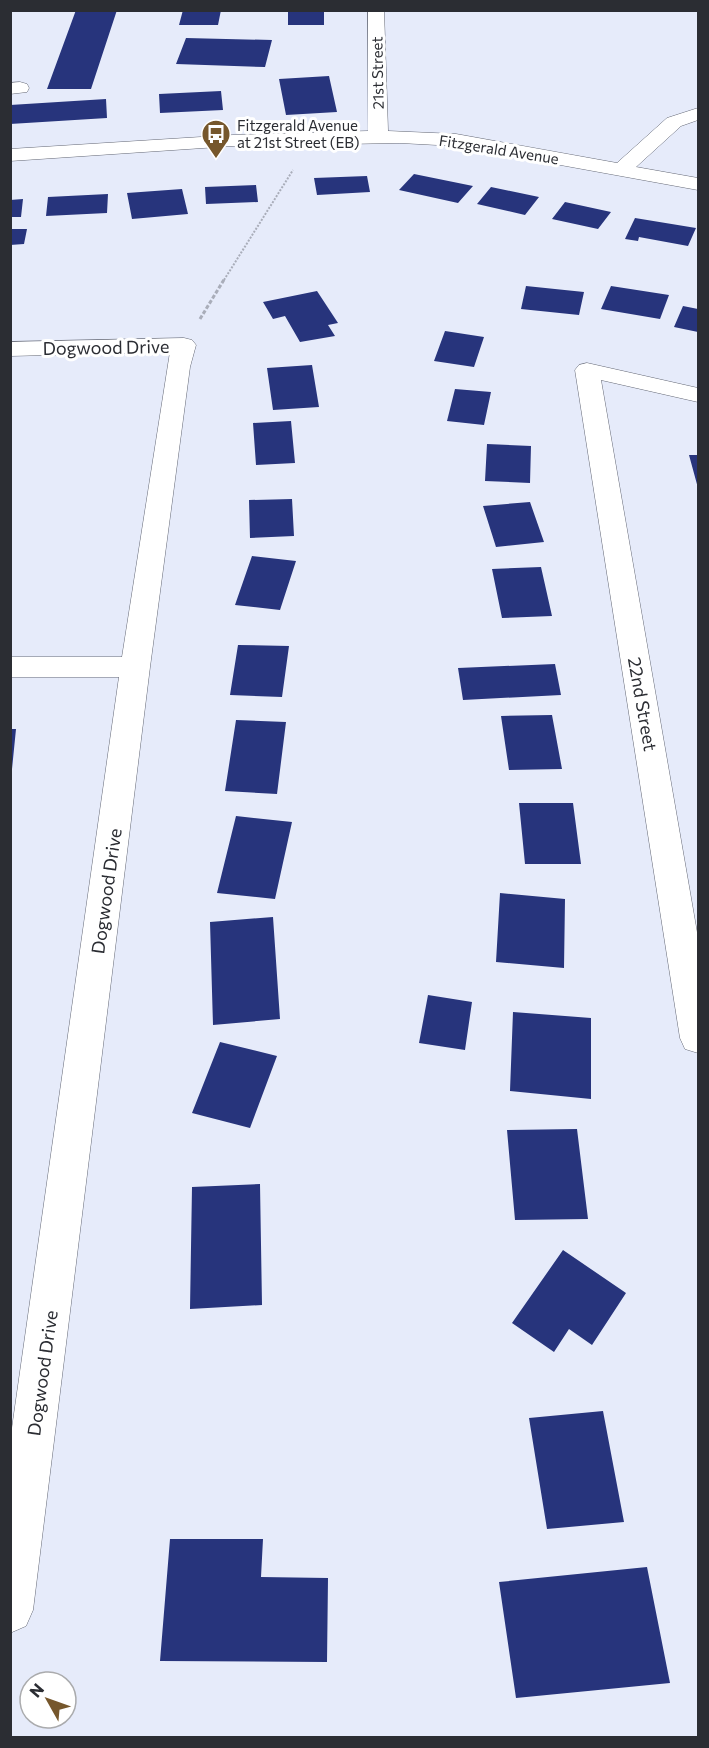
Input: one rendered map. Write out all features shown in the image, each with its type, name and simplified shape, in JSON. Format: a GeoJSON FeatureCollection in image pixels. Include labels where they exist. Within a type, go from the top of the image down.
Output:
{"type":"FeatureCollection","features":[{"type":"Feature","properties":{"kind":"street","name":"21st Street"},"geometry":{"type":"LineString","coordinates":[[376,10],[378,136]]}},
{"type":"Feature","properties":{"kind":"street"},"geometry":{"type":"LineString","coordinates":[[621,170],[674,122],[699,114]]}},
{"type":"Feature","properties":{"kind":"street","name":"Fitzgerald Avenue"},"geometry":{"type":"LineString","coordinates":[[10,155],[314,136],[378,136],[456,140],[699,184]]}},
{"type":"Feature","properties":{"kind":"street","name":"Dogwood Drive"},"geometry":{"type":"LineString","coordinates":[[10,349],[184,345],[178,367],[135,667],[10,1610]]}},
{"type":"Feature","properties":{"kind":"street","name":"22nd Street"},"geometry":{"type":"LineString","coordinates":[[699,395],[586,370],[699,1038]]}},
{"type":"Feature","properties":{"kind":"street"},"geometry":{"type":"LineString","coordinates":[[10,667],[135,667]]}},
{"type":"Feature","properties":{"kind":"path"},"geometry":{"type":"LineString","coordinates":[[184,345],[314,136]]}},
{"type":"Feature","properties":{"kind":"building"},"geometry":{"type":"Polygon","coordinates":[[[76,10],[117,10],[91,89],[47,89],[76,10]]]}},
{"type":"Feature","properties":{"kind":"building"},"geometry":{"type":"Polygon","coordinates":[[[183,10],[221,10],[218,25],[179,25],[183,10]]]}},
{"type":"Feature","properties":{"kind":"building"},"geometry":{"type":"Polygon","coordinates":[[[288,10],[324,10],[324,25],[288,25],[288,10]]]}},
{"type":"Feature","properties":{"kind":"building"},"geometry":{"type":"Polygon","coordinates":[[[186,38],[272,40],[265,67],[176,64],[186,38]]]}},
{"type":"Feature","properties":{"kind":"building"},"geometry":{"type":"Polygon","coordinates":[[[329,76],[337,112],[286,115],[279,79],[329,76]]]}},
{"type":"Feature","properties":{"kind":"building"},"geometry":{"type":"Polygon","coordinates":[[[221,91],[223,110],[160,113],[159,94],[221,91]]]}},
{"type":"Feature","properties":{"kind":"building"},"geometry":{"type":"Polygon","coordinates":[[[106,99],[107,118],[10,124],[10,105],[106,99]]]}},
{"type":"Feature","properties":{"kind":"building"},"geometry":{"type":"Polygon","coordinates":[[[414,174],[473,186],[458,203],[399,190],[414,174]]]}},
{"type":"Feature","properties":{"kind":"building"},"geometry":{"type":"Polygon","coordinates":[[[367,176],[370,192],[317,195],[314,178],[367,176]]]}},
{"type":"Feature","properties":{"kind":"building"},"geometry":{"type":"Polygon","coordinates":[[[256,185],[258,202],[206,204],[205,187],[256,185]]]}},
{"type":"Feature","properties":{"kind":"building"},"geometry":{"type":"Polygon","coordinates":[[[491,187],[539,197],[525,215],[477,204],[491,187]]]}},
{"type":"Feature","properties":{"kind":"building"},"geometry":{"type":"Polygon","coordinates":[[[182,189],[188,214],[132,219],[127,193],[182,189]]]}},
{"type":"Feature","properties":{"kind":"building"},"geometry":{"type":"Polygon","coordinates":[[[108,194],[107,213],[46,216],[48,197],[108,194]]]}},
{"type":"Feature","properties":{"kind":"building"},"geometry":{"type":"Polygon","coordinates":[[[23,199],[21,217],[10,217],[10,200],[23,199]]]}},
{"type":"Feature","properties":{"kind":"building"},"geometry":{"type":"Polygon","coordinates":[[[565,202],[611,212],[598,229],[552,219],[565,202]]]}},
{"type":"Feature","properties":{"kind":"building"},"geometry":{"type":"Polygon","coordinates":[[[635,218],[696,228],[688,246],[639,237],[638,241],[625,239],[635,218]]]}},
{"type":"Feature","properties":{"kind":"building"},"geometry":{"type":"Polygon","coordinates":[[[10,229],[27,229],[24,244],[10,245],[10,229]]]}},
{"type":"Feature","properties":{"kind":"building"},"geometry":{"type":"Polygon","coordinates":[[[526,286],[584,292],[579,315],[521,309],[526,286]]]}},
{"type":"Feature","properties":{"kind":"building"},"geometry":{"type":"Polygon","coordinates":[[[611,286],[669,295],[660,319],[601,309],[611,286]]]}},
{"type":"Feature","properties":{"kind":"building"},"geometry":{"type":"Polygon","coordinates":[[[317,291],[338,323],[328,325],[335,336],[300,342],[285,316],[273,319],[263,302],[317,291]]]}},
{"type":"Feature","properties":{"kind":"building"},"geometry":{"type":"Polygon","coordinates":[[[683,306],[698,309],[698,332],[674,327],[683,306]]]}},
{"type":"Feature","properties":{"kind":"building"},"geometry":{"type":"Polygon","coordinates":[[[445,331],[484,337],[474,367],[434,361],[445,331]]]}},
{"type":"Feature","properties":{"kind":"building"},"geometry":{"type":"Polygon","coordinates":[[[312,365],[319,407],[273,410],[267,368],[312,365]]]}},
{"type":"Feature","properties":{"kind":"building"},"geometry":{"type":"Polygon","coordinates":[[[455,389],[491,392],[484,425],[447,421],[455,389]]]}},
{"type":"Feature","properties":{"kind":"building"},"geometry":{"type":"Polygon","coordinates":[[[291,421],[295,463],[256,465],[253,423],[291,421]]]}},
{"type":"Feature","properties":{"kind":"building"},"geometry":{"type":"Polygon","coordinates":[[[487,444],[531,446],[530,483],[485,481],[487,444]]]}},
{"type":"Feature","properties":{"kind":"building"},"geometry":{"type":"Polygon","coordinates":[[[689,455],[698,455],[698,488],[689,455]]]}},
{"type":"Feature","properties":{"kind":"building"},"geometry":{"type":"Polygon","coordinates":[[[292,499],[294,536],[250,538],[249,500],[292,499]]]}},
{"type":"Feature","properties":{"kind":"building"},"geometry":{"type":"Polygon","coordinates":[[[530,502],[544,542],[496,547],[483,506],[530,502]]]}},
{"type":"Feature","properties":{"kind":"building"},"geometry":{"type":"Polygon","coordinates":[[[252,556],[296,561],[280,610],[235,605],[252,556]]]}},
{"type":"Feature","properties":{"kind":"building"},"geometry":{"type":"Polygon","coordinates":[[[541,567],[552,616],[502,618],[492,569],[541,567]]]}},
{"type":"Feature","properties":{"kind":"building"},"geometry":{"type":"Polygon","coordinates":[[[238,645],[289,646],[282,697],[230,695],[238,645]]]}},
{"type":"Feature","properties":{"kind":"building"},"geometry":{"type":"Polygon","coordinates":[[[555,664],[561,695],[463,700],[458,668],[555,664]]]}},
{"type":"Feature","properties":{"kind":"building"},"geometry":{"type":"Polygon","coordinates":[[[552,715],[562,769],[509,770],[501,716],[552,715]]]}},
{"type":"Feature","properties":{"kind":"building"},"geometry":{"type":"Polygon","coordinates":[[[236,720],[286,722],[277,794],[225,791],[236,720]]]}},
{"type":"Feature","properties":{"kind":"building"},"geometry":{"type":"Polygon","coordinates":[[[10,729],[16,729],[12,769],[10,769],[10,729]]]}},
{"type":"Feature","properties":{"kind":"building"},"geometry":{"type":"Polygon","coordinates":[[[519,803],[573,803],[581,864],[525,864],[519,803]]]}},
{"type":"Feature","properties":{"kind":"building"},"geometry":{"type":"Polygon","coordinates":[[[236,816],[292,822],[275,899],[217,893],[236,816]]]}},
{"type":"Feature","properties":{"kind":"building"},"geometry":{"type":"Polygon","coordinates":[[[500,893],[565,899],[564,968],[496,962],[500,893]]]}},
{"type":"Feature","properties":{"kind":"building"},"geometry":{"type":"Polygon","coordinates":[[[273,917],[280,1019],[213,1025],[210,922],[273,917]]]}},
{"type":"Feature","properties":{"kind":"building"},"geometry":{"type":"Polygon","coordinates":[[[428,995],[472,1002],[465,1050],[419,1043],[428,995]]]}},
{"type":"Feature","properties":{"kind":"building"},"geometry":{"type":"Polygon","coordinates":[[[513,1012],[591,1018],[591,1099],[510,1091],[513,1012]]]}},
{"type":"Feature","properties":{"kind":"building"},"geometry":{"type":"Polygon","coordinates":[[[220,1042],[277,1056],[250,1128],[192,1113],[220,1042]]]}},
{"type":"Feature","properties":{"kind":"building"},"geometry":{"type":"Polygon","coordinates":[[[577,1129],[588,1219],[515,1220],[507,1130],[577,1129]]]}},
{"type":"Feature","properties":{"kind":"building"},"geometry":{"type":"Polygon","coordinates":[[[260,1184],[262,1305],[190,1309],[192,1187],[260,1184]]]}},
{"type":"Feature","properties":{"kind":"building"},"geometry":{"type":"Polygon","coordinates":[[[563,1250],[626,1293],[592,1345],[569,1329],[554,1352],[512,1323],[563,1250]]]}},
{"type":"Feature","properties":{"kind":"building"},"geometry":{"type":"Polygon","coordinates":[[[603,1411],[624,1522],[547,1529],[529,1418],[603,1411]]]}},
{"type":"Feature","properties":{"kind":"building"},"geometry":{"type":"Polygon","coordinates":[[[170,1539],[263,1539],[261,1577],[328,1578],[327,1662],[160,1661],[170,1539]]]}},
{"type":"Feature","properties":{"kind":"building"},"geometry":{"type":"Polygon","coordinates":[[[647,1567],[670,1683],[516,1698],[499,1582],[647,1567]]]}},
{"type":"Feature","properties":{"kind":"place","name":"Fitzgerald Avenue at 21st Street (EB)"},"geometry":{"type":"Point","coordinates":[216,160]}}]}
